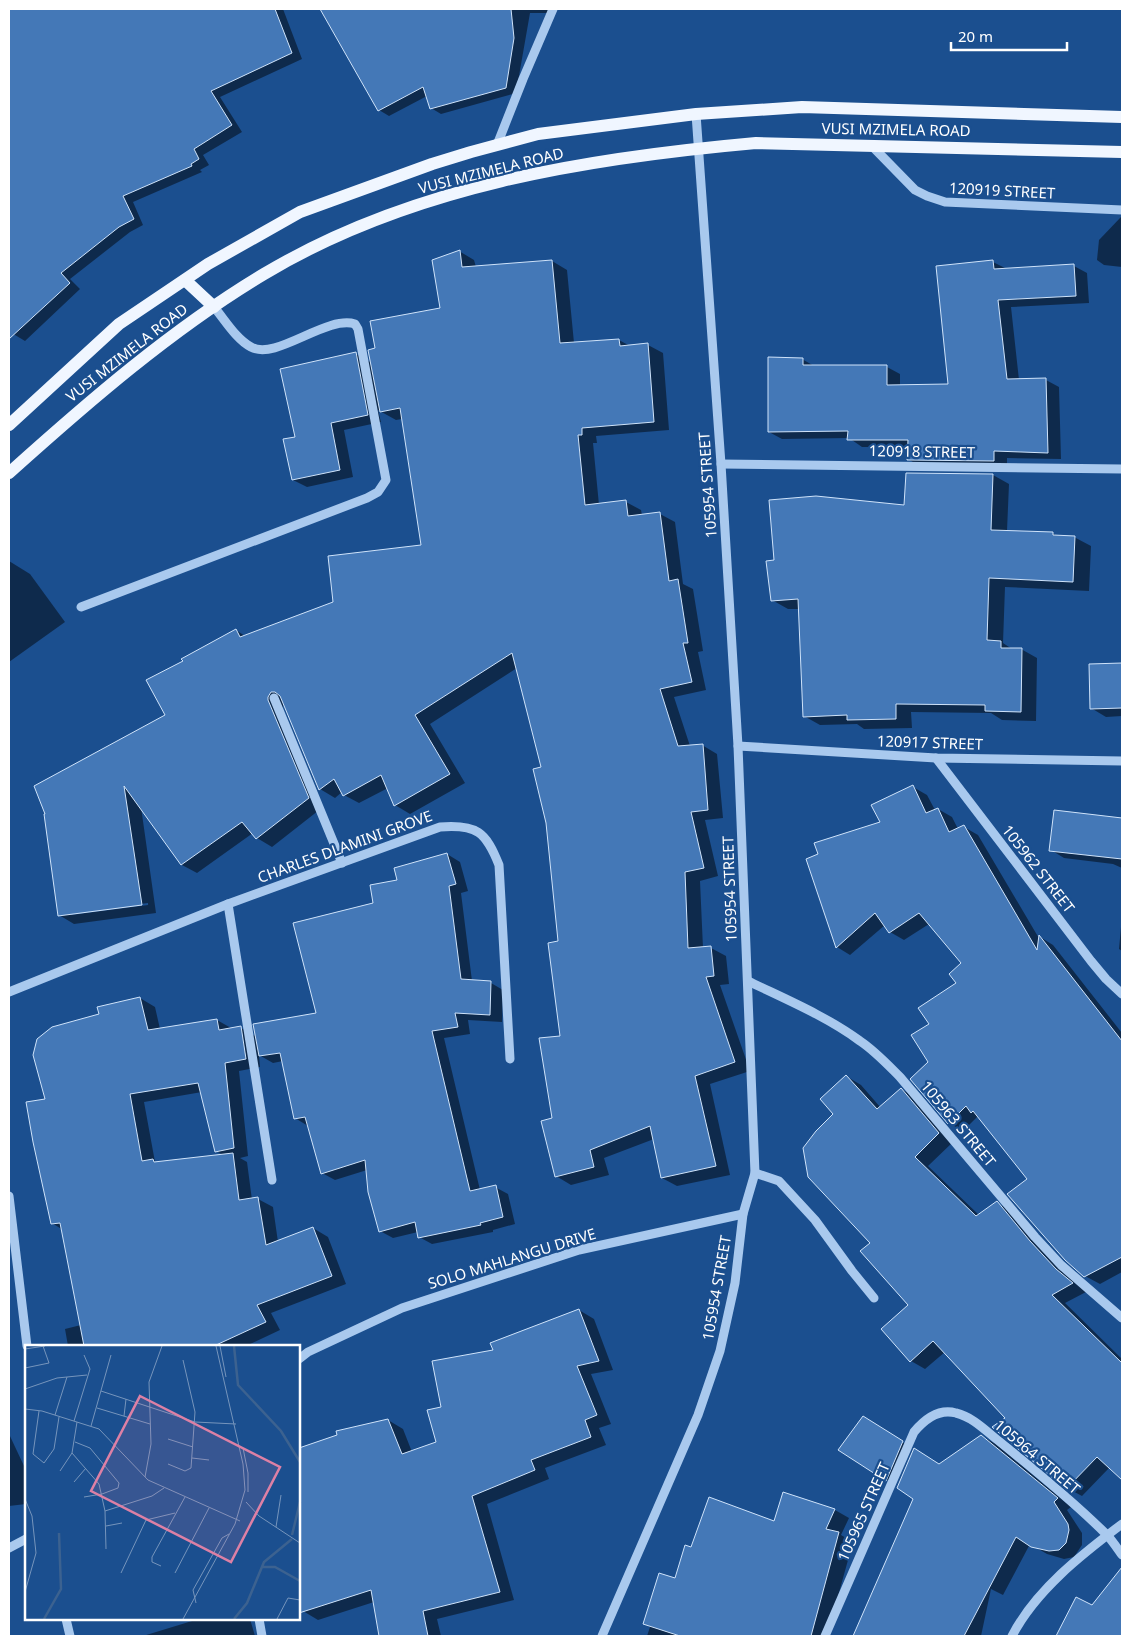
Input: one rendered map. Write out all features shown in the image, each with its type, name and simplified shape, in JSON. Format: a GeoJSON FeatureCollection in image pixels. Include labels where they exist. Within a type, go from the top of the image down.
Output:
{"type":"FeatureCollection","features":[{"type":"Feature","properties":{"kind":"main road","name":"VUSI MZIMELA ROAD"},"geometry":{"type":"LineString","coordinates":[[9,425],[119,324],[208,264],[300,212],[432,164],[497,145],[538,134],[696,114],[802,107],[1122,117]]}},
{"type":"Feature","properties":{"kind":"main road","name":"VUSI MZIMELA ROAD"},"geometry":{"type":"LineString","coordinates":[[9,473],[76,414],[151,353],[214,307],[264,274],[321,244],[387,216],[453,194],[545,171],[699,148],[756,143],[1122,152]]}},
{"type":"Feature","properties":{"kind":"main road"},"geometry":{"type":"LineString","coordinates":[[185,280],[214,307]]}},
{"type":"Feature","properties":{"kind":"street"},"geometry":{"type":"LineString","coordinates":[[497,145],[553,9]]}},
{"type":"Feature","properties":{"kind":"street","name":"105954 STREET"},"geometry":{"type":"LineString","coordinates":[[602,1636],[698,1415],[720,1351],[735,1283],[743,1214],[755,1173],[738,746],[721,464],[696,114]]}},
{"type":"Feature","properties":{"kind":"street","name":"120919 STREET"},"geometry":{"type":"LineString","coordinates":[[871,145],[915,190],[945,202],[1122,210]]}},
{"type":"Feature","properties":{"kind":"street"},"geometry":{"type":"LineString","coordinates":[[81,607],[367,498],[378,492],[386,480],[358,329],[355,324],[347,321],[330,326],[268,350],[252,348],[214,307]]}},
{"type":"Feature","properties":{"kind":"street","name":"120918 STREET"},"geometry":{"type":"LineString","coordinates":[[721,464],[1122,469]]}},
{"type":"Feature","properties":{"kind":"street"},"geometry":{"type":"LineString","coordinates":[[274,698],[342,863]]}},
{"type":"Feature","properties":{"kind":"street","name":"120917 STREET"},"geometry":{"type":"LineString","coordinates":[[738,746],[936,758],[1122,761]]}},
{"type":"Feature","properties":{"kind":"street","name":"105962 STREET"},"geometry":{"type":"LineString","coordinates":[[936,758],[1091,961],[1122,994]]}},
{"type":"Feature","properties":{"kind":"street","name":"CHARLES DLAMINI GROVE"},"geometry":{"type":"LineString","coordinates":[[9,992],[228,904],[440,827],[459,826],[479,831],[491,846],[499,865],[510,1059]]}},
{"type":"Feature","properties":{"kind":"street"},"geometry":{"type":"LineString","coordinates":[[228,904],[272,1180]]}},
{"type":"Feature","properties":{"kind":"street","name":"105963 STREET"},"geometry":{"type":"LineString","coordinates":[[748,980],[842,1029],[881,1057],[1035,1237],[1061,1265],[1122,1318]]}},
{"type":"Feature","properties":{"kind":"street"},"geometry":{"type":"LineString","coordinates":[[755,1173],[779,1181],[816,1220],[852,1271],[874,1298]]}},
{"type":"Feature","properties":{"kind":"street"},"geometry":{"type":"LineString","coordinates":[[9,1196],[27,1345]]}},
{"type":"Feature","properties":{"kind":"street","name":"SOLO MAHLANGU DRIVE"},"geometry":{"type":"LineString","coordinates":[[300,1357],[402,1308],[545,1261],[579,1250],[743,1214]]}},
{"type":"Feature","properties":{"kind":"street","name":"105964 STREET"},"geometry":{"type":"LineString","coordinates":[[943,1412],[956,1412],[971,1419],[1030,1466],[1107,1535],[1122,1556]]}},
{"type":"Feature","properties":{"kind":"street","name":"105965 STREET"},"geometry":{"type":"LineString","coordinates":[[825,1636],[914,1432],[921,1423],[931,1416],[943,1412]]}},
{"type":"Feature","properties":{"kind":"street"},"geometry":{"type":"LineString","coordinates":[[1012,1636],[1030,1608],[1065,1571],[1122,1524]]}},
{"type":"Feature","properties":{"kind":"street"},"geometry":{"type":"LineString","coordinates":[[9,1548],[25,1540]]}},
{"type":"Feature","properties":{"kind":"street"},"geometry":{"type":"LineString","coordinates":[[66,1620],[70,1636]]}},
{"type":"Feature","properties":{"kind":"street"},"geometry":{"type":"LineString","coordinates":[[259,1620],[262,1636]]}},
{"type":"Feature","properties":{"kind":"building"},"geometry":{"type":"Polygon","coordinates":[[[9,9],[275,9],[292,53],[211,91],[232,125],[194,149],[199,159],[191,164],[192,166],[123,196],[134,219],[119,227],[61,273],[70,283],[9,339],[9,9]]]}},
{"type":"Feature","properties":{"kind":"building"},"geometry":{"type":"Polygon","coordinates":[[[320,9],[511,9],[514,38],[506,88],[430,109],[423,87],[378,111],[320,9]]]}},
{"type":"Feature","properties":{"kind":"building"},"geometry":{"type":"Polygon","coordinates":[[[460,250],[462,267],[552,260],[560,343],[619,339],[620,346],[648,343],[654,422],[582,428],[582,435],[578,435],[585,505],[626,500],[628,516],[660,512],[669,581],[678,579],[688,643],[683,643],[692,682],[660,689],[678,746],[703,744],[708,810],[691,812],[704,868],[685,872],[688,948],[711,946],[714,976],[706,977],[735,1062],[695,1076],[716,1166],[661,1178],[650,1126],[590,1150],[594,1167],[555,1177],[541,1121],[552,1118],[539,1038],[560,1036],[548,943],[558,941],[546,823],[533,769],[541,767],[512,653],[415,715],[450,774],[394,806],[381,775],[343,796],[334,779],[319,790],[280,696],[275,692],[271,692],[268,700],[309,798],[256,839],[242,822],[181,865],[124,786],[142,905],[58,916],[45,814],[34,786],[165,715],[146,680],[183,661],[181,659],[236,629],[240,637],[333,602],[328,556],[421,545],[400,408],[380,412],[368,350],[375,348],[370,321],[440,308],[432,260],[460,250]]]}},
{"type":"Feature","properties":{"kind":"building"},"geometry":{"type":"Polygon","coordinates":[[[993,260],[994,269],[1074,264],[1076,296],[998,300],[1007,379],[1046,378],[1048,453],[994,451],[994,461],[907,460],[908,440],[847,440],[848,431],[768,432],[768,357],[803,358],[803,365],[887,365],[887,385],[948,384],[936,266],[993,260]]]}},
{"type":"Feature","properties":{"kind":"building"},"geometry":{"type":"Polygon","coordinates":[[[356,352],[368,415],[331,423],[340,470],[292,480],[283,439],[295,437],[280,369],[356,352]]]}},
{"type":"Feature","properties":{"kind":"building"},"geometry":{"type":"Polygon","coordinates":[[[906,473],[993,474],[991,530],[1053,532],[1053,535],[1075,536],[1073,582],[989,578],[987,640],[1001,641],[1001,648],[1022,648],[1021,712],[985,711],[985,705],[896,704],[896,719],[847,720],[847,715],[803,717],[798,599],[771,601],[766,561],[774,560],[769,500],[816,496],[904,505],[906,473]]]}},
{"type":"Feature","properties":{"kind":"building"},"geometry":{"type":"Polygon","coordinates":[[[1122,663],[1122,708],[1090,709],[1089,664],[1122,663]]]}},
{"type":"Feature","properties":{"kind":"building"},"geometry":{"type":"Polygon","coordinates":[[[913,785],[926,813],[938,808],[949,832],[964,825],[1037,950],[1039,935],[1122,1041],[1122,1257],[1084,1277],[1065,1260],[1007,1194],[1027,1179],[973,1111],[971,1113],[966,1106],[948,1124],[910,1079],[928,1062],[911,1035],[929,1024],[918,1008],[956,983],[949,974],[961,963],[919,913],[889,933],[875,913],[836,948],[806,859],[818,854],[814,843],[880,822],[871,805],[913,785]]]}},
{"type":"Feature","properties":{"kind":"building"},"geometry":{"type":"Polygon","coordinates":[[[1054,810],[1122,818],[1122,859],[1049,851],[1054,810]]]}},
{"type":"Feature","properties":{"kind":"building"},"geometry":{"type":"Polygon","coordinates":[[[447,853],[456,884],[449,886],[461,979],[491,981],[490,1015],[455,1013],[458,1027],[432,1031],[470,1191],[496,1185],[503,1217],[480,1223],[481,1225],[418,1238],[415,1222],[379,1232],[368,1192],[365,1160],[321,1174],[305,1117],[294,1119],[280,1053],[259,1056],[253,1024],[316,1013],[293,923],[373,903],[370,885],[397,880],[394,868],[447,853]]]}},
{"type":"Feature","properties":{"kind":"building"},"geometry":{"type":"Polygon","coordinates":[[[140,997],[148,1030],[217,1019],[219,1030],[241,1026],[246,1059],[225,1063],[234,1148],[215,1152],[198,1083],[130,1094],[142,1161],[153,1159],[154,1162],[233,1153],[239,1200],[258,1197],[266,1245],[313,1227],[332,1276],[257,1305],[266,1322],[216,1345],[84,1345],[60,1223],[51,1224],[26,1102],[45,1099],[33,1055],[37,1039],[52,1027],[99,1014],[97,1007],[140,997]]]}},
{"type":"Feature","properties":{"kind":"building"},"geometry":{"type":"Polygon","coordinates":[[[846,1075],[877,1109],[901,1088],[939,1133],[915,1157],[976,1216],[997,1201],[1030,1241],[1056,1269],[1073,1283],[1052,1295],[1122,1363],[1122,1480],[1097,1457],[1066,1489],[992,1427],[1005,1418],[933,1341],[910,1362],[881,1329],[908,1305],[860,1251],[870,1243],[808,1177],[803,1148],[833,1114],[820,1099],[846,1075]]]}},
{"type":"Feature","properties":{"kind":"building"},"geometry":{"type":"Polygon","coordinates":[[[579,1309],[599,1361],[577,1366],[597,1415],[585,1420],[591,1437],[531,1460],[535,1470],[472,1496],[500,1592],[423,1611],[428,1636],[379,1636],[371,1590],[300,1613],[300,1448],[337,1435],[336,1431],[388,1419],[402,1454],[436,1442],[427,1410],[441,1407],[432,1361],[493,1350],[490,1343],[579,1309]]]}},
{"type":"Feature","properties":{"kind":"building"},"geometry":{"type":"Polygon","coordinates":[[[863,1416],[903,1441],[886,1481],[838,1450],[863,1416]]]}},
{"type":"Feature","properties":{"kind":"building"},"geometry":{"type":"Polygon","coordinates":[[[981,1435],[1058,1498],[1054,1502],[1068,1524],[1069,1530],[1066,1543],[1059,1550],[1049,1551],[1031,1547],[1016,1537],[964,1636],[853,1636],[913,1499],[897,1488],[914,1448],[939,1464],[981,1435]]]}},
{"type":"Feature","properties":{"kind":"building"},"geometry":{"type":"Polygon","coordinates":[[[783,1492],[835,1509],[826,1529],[839,1532],[811,1636],[680,1636],[643,1624],[659,1573],[675,1578],[685,1545],[691,1547],[709,1497],[774,1521],[783,1492]]]}},
{"type":"Feature","properties":{"kind":"building"},"geometry":{"type":"Polygon","coordinates":[[[1122,1567],[1122,1636],[1056,1636],[1076,1597],[1092,1605],[1122,1567]]]}}]}
